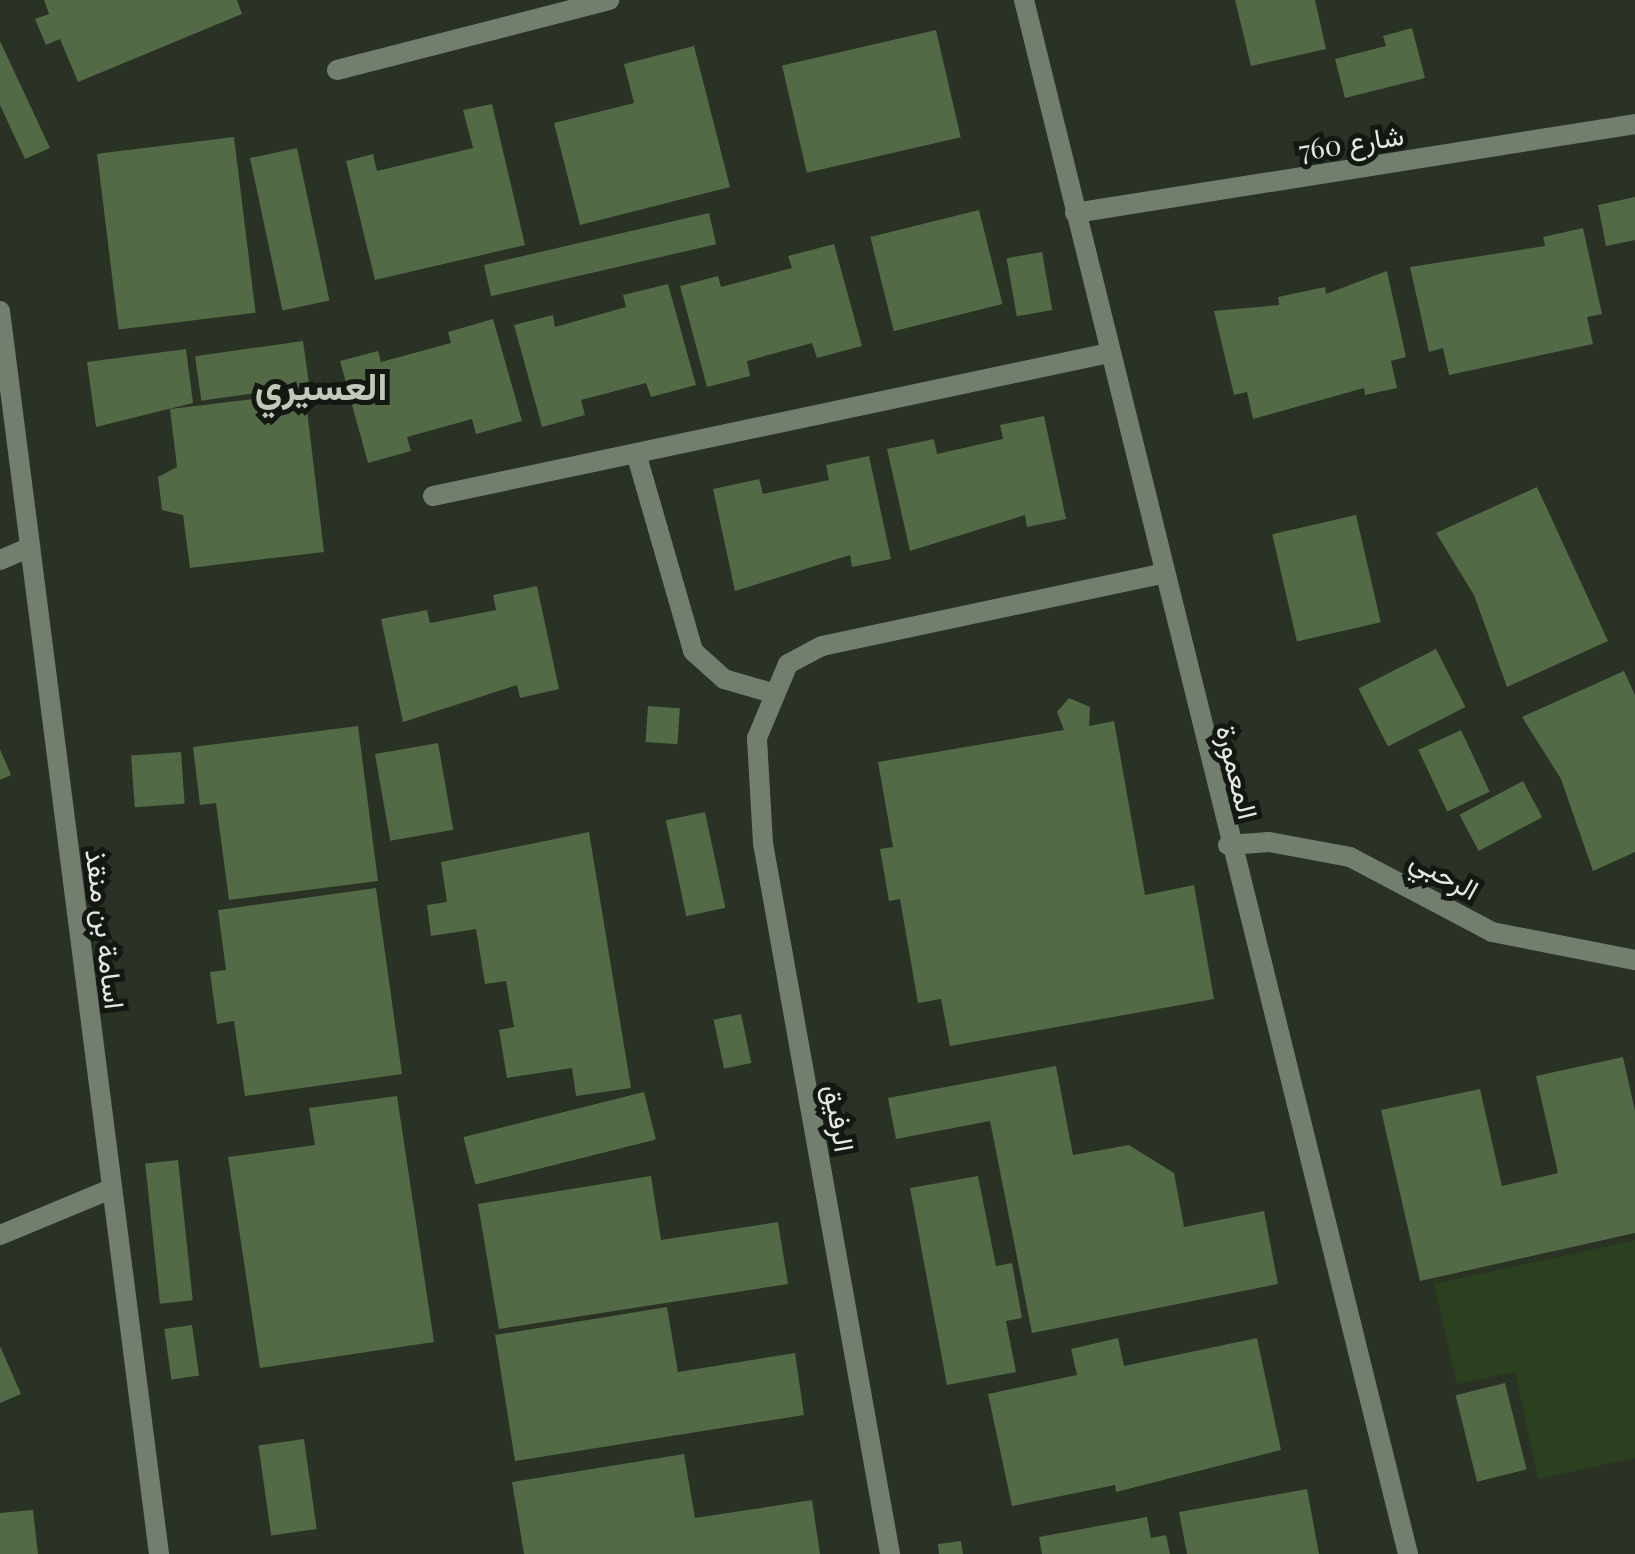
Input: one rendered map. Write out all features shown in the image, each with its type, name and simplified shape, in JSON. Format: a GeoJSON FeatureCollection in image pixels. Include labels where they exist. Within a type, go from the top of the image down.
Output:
{"type":"FeatureCollection","features":[{"type":"Feature","properties":{"kind":"street"},"geometry":{"type":"LineString","coordinates":[[336,70],[609,0]]}},
{"type":"Feature","properties":{"kind":"street","name":"المعمورة"},"geometry":{"type":"LineString","coordinates":[[1024,0],[1161,574],[1408,1554]]}},
{"type":"Feature","properties":{"kind":"street","name":"شارع 760"},"geometry":{"type":"LineString","coordinates":[[1075,214],[1635,124]]}},
{"type":"Feature","properties":{"kind":"street","name":"اسامة بن منقذ"},"geometry":{"type":"LineString","coordinates":[[0,311],[159,1554]]}},
{"type":"Feature","properties":{"kind":"street"},"geometry":{"type":"LineString","coordinates":[[433,496],[1109,353]]}},
{"type":"Feature","properties":{"kind":"street"},"geometry":{"type":"LineString","coordinates":[[636,453],[693,651],[724,679],[769,692]]}},
{"type":"Feature","properties":{"kind":"street"},"geometry":{"type":"LineString","coordinates":[[0,560],[30,547]]}},
{"type":"Feature","properties":{"kind":"street","name":"الرفيق"},"geometry":{"type":"LineString","coordinates":[[890,1554],[760,828],[756,738],[769,692],[788,664],[822,646],[1161,574]]}},
{"type":"Feature","properties":{"kind":"street","name":"الرحبي"},"geometry":{"type":"LineString","coordinates":[[1228,845],[1269,842],[1350,857],[1492,932],[1635,960]]}},
{"type":"Feature","properties":{"kind":"street"},"geometry":{"type":"LineString","coordinates":[[0,1234],[112,1188]]}},
{"type":"Feature","properties":{"kind":"green space"},"geometry":{"type":"Polygon","coordinates":[[[1635,1240],[1635,1458],[1538,1479],[1515,1372],[1457,1384],[1434,1284],[1635,1240]]]}},
{"type":"Feature","properties":{"kind":"building"},"geometry":{"type":"Polygon","coordinates":[[[44,0],[237,0],[242,14],[78,82],[60,39],[46,45],[35,19],[49,14],[44,0]]]}},
{"type":"Feature","properties":{"kind":"building"},"geometry":{"type":"Polygon","coordinates":[[[1235,0],[1315,0],[1326,49],[1251,66],[1235,0]]]}},
{"type":"Feature","properties":{"kind":"building"},"geometry":{"type":"Polygon","coordinates":[[[1412,28],[1425,78],[1345,98],[1335,59],[1386,46],[1383,36],[1412,28]]]}},
{"type":"Feature","properties":{"kind":"building"},"geometry":{"type":"Polygon","coordinates":[[[936,30],[961,137],[807,173],[782,66],[936,30]]]}},
{"type":"Feature","properties":{"kind":"building"},"geometry":{"type":"Polygon","coordinates":[[[0,41],[50,148],[25,159],[0,105],[0,41]]]}},
{"type":"Feature","properties":{"kind":"building"},"geometry":{"type":"Polygon","coordinates":[[[694,46],[730,187],[580,225],[554,123],[634,103],[624,64],[694,46]]]}},
{"type":"Feature","properties":{"kind":"building"},"geometry":{"type":"Polygon","coordinates":[[[492,104],[525,245],[375,280],[346,161],[373,154],[377,171],[473,148],[463,110],[492,104]]]}},
{"type":"Feature","properties":{"kind":"building"},"geometry":{"type":"Polygon","coordinates":[[[234,137],[256,313],[119,329],[97,154],[234,137]]]}},
{"type":"Feature","properties":{"kind":"building"},"geometry":{"type":"Polygon","coordinates":[[[297,148],[329,301],[282,311],[250,158],[297,148]]]}},
{"type":"Feature","properties":{"kind":"building"},"geometry":{"type":"Polygon","coordinates":[[[1635,197],[1635,240],[1606,246],[1598,205],[1635,197]]]}},
{"type":"Feature","properties":{"kind":"building"},"geometry":{"type":"Polygon","coordinates":[[[979,210],[1002,304],[894,331],[870,237],[979,210]]]}},
{"type":"Feature","properties":{"kind":"building"},"geometry":{"type":"Polygon","coordinates":[[[709,213],[716,244],[491,296],[484,265],[709,213]]]}},
{"type":"Feature","properties":{"kind":"building"},"geometry":{"type":"Polygon","coordinates":[[[1583,228],[1602,314],[1587,317],[1593,344],[1449,375],[1443,348],[1429,352],[1410,267],[1545,246],[1543,237],[1583,228]]]}},
{"type":"Feature","properties":{"kind":"building"},"geometry":{"type":"Polygon","coordinates":[[[834,244],[862,346],[817,358],[812,343],[747,361],[750,376],[707,387],[680,286],[718,276],[721,287],[792,268],[788,256],[834,244]]]}},
{"type":"Feature","properties":{"kind":"building"},"geometry":{"type":"Polygon","coordinates":[[[1042,252],[1052,310],[1017,316],[1007,258],[1042,252]]]}},
{"type":"Feature","properties":{"kind":"building"},"geometry":{"type":"Polygon","coordinates":[[[1387,271],[1406,357],[1391,361],[1397,388],[1365,395],[1364,388],[1253,419],[1247,392],[1234,395],[1214,311],[1279,305],[1278,297],[1325,287],[1326,294],[1387,271]]]}},
{"type":"Feature","properties":{"kind":"building"},"geometry":{"type":"Polygon","coordinates":[[[668,284],[696,385],[651,397],[646,383],[581,400],[585,415],[542,427],[514,325],[553,315],[555,327],[626,307],[623,295],[668,284]]]}},
{"type":"Feature","properties":{"kind":"building"},"geometry":{"type":"Polygon","coordinates":[[[493,319],[522,421],[476,434],[472,419],[407,437],[411,451],[368,463],[340,361],[378,351],[381,362],[451,343],[448,332],[493,319]]]}},
{"type":"Feature","properties":{"kind":"building"},"geometry":{"type":"Polygon","coordinates":[[[303,341],[309,386],[201,401],[195,356],[303,341]]]}},
{"type":"Feature","properties":{"kind":"building"},"geometry":{"type":"Polygon","coordinates":[[[186,349],[193,403],[96,427],[87,362],[186,349]]]}},
{"type":"Feature","properties":{"kind":"building"},"geometry":{"type":"Polygon","coordinates":[[[305,393],[324,552],[190,568],[183,515],[162,510],[158,477],[177,467],[170,409],[305,393]]]}},
{"type":"Feature","properties":{"kind":"building"},"geometry":{"type":"Polygon","coordinates":[[[1044,416],[1066,519],[1027,527],[1025,515],[910,551],[887,449],[934,439],[937,454],[1003,439],[1000,425],[1044,416]]]}},
{"type":"Feature","properties":{"kind":"building"},"geometry":{"type":"Polygon","coordinates":[[[869,456],[891,559],[852,567],[850,555],[735,591],[713,489],[759,479],[763,494],[829,480],[826,465],[869,456]]]}},
{"type":"Feature","properties":{"kind":"building"},"geometry":{"type":"Polygon","coordinates":[[[1537,487],[1608,641],[1507,687],[1474,595],[1436,533],[1537,487]]]}},
{"type":"Feature","properties":{"kind":"building"},"geometry":{"type":"Polygon","coordinates":[[[1356,515],[1381,622],[1297,642],[1272,534],[1356,515]]]}},
{"type":"Feature","properties":{"kind":"building"},"geometry":{"type":"Polygon","coordinates":[[[537,586],[559,689],[520,698],[517,685],[403,722],[381,619],[427,610],[430,623],[496,610],[493,595],[537,586]]]}},
{"type":"Feature","properties":{"kind":"building"},"geometry":{"type":"Polygon","coordinates":[[[1436,649],[1466,707],[1388,746],[1358,688],[1436,649]]]}},
{"type":"Feature","properties":{"kind":"building"},"geometry":{"type":"Polygon","coordinates":[[[1624,671],[1635,695],[1635,852],[1593,871],[1561,779],[1522,717],[1624,671]]]}},
{"type":"Feature","properties":{"kind":"building"},"geometry":{"type":"Polygon","coordinates":[[[1069,698],[1090,707],[1089,726],[1114,721],[1145,895],[1194,885],[1214,999],[950,1046],[941,999],[918,1003],[900,899],[889,901],[880,849],[893,847],[878,762],[1064,730],[1057,712],[1069,698]]]}},
{"type":"Feature","properties":{"kind":"building"},"geometry":{"type":"Polygon","coordinates":[[[648,706],[680,708],[677,744],[645,742],[648,706]]]}},
{"type":"Feature","properties":{"kind":"building"},"geometry":{"type":"Polygon","coordinates":[[[358,726],[378,881],[229,900],[216,803],[200,805],[193,747],[358,726]]]}},
{"type":"Feature","properties":{"kind":"building"},"geometry":{"type":"Polygon","coordinates":[[[1461,730],[1490,792],[1447,811],[1418,750],[1461,730]]]}},
{"type":"Feature","properties":{"kind":"building"},"geometry":{"type":"Polygon","coordinates":[[[438,743],[453,830],[390,841],[375,754],[438,743]]]}},
{"type":"Feature","properties":{"kind":"building"},"geometry":{"type":"Polygon","coordinates":[[[0,749],[11,775],[0,780],[0,749]]]}},
{"type":"Feature","properties":{"kind":"building"},"geometry":{"type":"Polygon","coordinates":[[[181,752],[185,804],[135,807],[131,755],[181,752]]]}},
{"type":"Feature","properties":{"kind":"building"},"geometry":{"type":"Polygon","coordinates":[[[1523,781],[1542,817],[1479,851],[1459,815],[1523,781]]]}},
{"type":"Feature","properties":{"kind":"building"},"geometry":{"type":"Polygon","coordinates":[[[705,812],[725,908],[686,916],[666,820],[705,812]]]}},
{"type":"Feature","properties":{"kind":"building"},"geometry":{"type":"Polygon","coordinates":[[[589,832],[631,1088],[576,1096],[572,1068],[507,1078],[499,1030],[514,1027],[506,981],[485,984],[476,929],[431,936],[427,905],[447,902],[441,862],[589,832]]]}},
{"type":"Feature","properties":{"kind":"building"},"geometry":{"type":"Polygon","coordinates":[[[376,888],[402,1074],[245,1096],[234,1021],[217,1024],[210,972],[226,970],[218,910],[376,888]]]}},
{"type":"Feature","properties":{"kind":"building"},"geometry":{"type":"Polygon","coordinates":[[[741,1014],[751,1063],[724,1069],[714,1020],[741,1014]]]}},
{"type":"Feature","properties":{"kind":"building"},"geometry":{"type":"Polygon","coordinates":[[[1623,1057],[1635,1111],[1635,1233],[1420,1281],[1381,1110],[1480,1089],[1502,1186],[1558,1173],[1536,1076],[1623,1057]]]}},
{"type":"Feature","properties":{"kind":"building"},"geometry":{"type":"Polygon","coordinates":[[[1056,1066],[1073,1155],[1129,1145],[1174,1173],[1184,1227],[1264,1211],[1278,1284],[1032,1333],[990,1121],[896,1139],[888,1098],[1056,1066]]]}},
{"type":"Feature","properties":{"kind":"building"},"geometry":{"type":"Polygon","coordinates":[[[644,1092],[656,1140],[475,1185],[464,1137],[644,1092]]]}},
{"type":"Feature","properties":{"kind":"building"},"geometry":{"type":"Polygon","coordinates":[[[397,1096],[434,1342],[260,1368],[228,1157],[315,1145],[309,1108],[397,1096]]]}},
{"type":"Feature","properties":{"kind":"building"},"geometry":{"type":"Polygon","coordinates":[[[178,1160],[193,1300],[160,1304],[145,1163],[178,1160]]]}},
{"type":"Feature","properties":{"kind":"building"},"geometry":{"type":"Polygon","coordinates":[[[651,1176],[661,1240],[778,1222],[788,1284],[499,1329],[478,1204],[651,1176]]]}},
{"type":"Feature","properties":{"kind":"building"},"geometry":{"type":"Polygon","coordinates":[[[978,1176],[996,1266],[1012,1263],[1022,1318],[1006,1321],[1016,1372],[947,1385],[910,1188],[978,1176]]]}},
{"type":"Feature","properties":{"kind":"building"},"geometry":{"type":"Polygon","coordinates":[[[667,1307],[678,1372],[795,1353],[804,1415],[515,1461],[495,1335],[667,1307]]]}},
{"type":"Feature","properties":{"kind":"building"},"geometry":{"type":"Polygon","coordinates":[[[192,1325],[199,1376],[171,1379],[164,1329],[192,1325]]]}},
{"type":"Feature","properties":{"kind":"building"},"geometry":{"type":"Polygon","coordinates":[[[1118,1338],[1124,1366],[1257,1338],[1281,1450],[1116,1492],[1115,1485],[1012,1506],[988,1394],[1077,1375],[1071,1349],[1118,1338]]]}},
{"type":"Feature","properties":{"kind":"building"},"geometry":{"type":"Polygon","coordinates":[[[0,1346],[21,1394],[0,1403],[0,1346]]]}},
{"type":"Feature","properties":{"kind":"building"},"geometry":{"type":"Polygon","coordinates":[[[1505,1383],[1527,1469],[1477,1482],[1456,1395],[1505,1383]]]}},
{"type":"Feature","properties":{"kind":"building"},"geometry":{"type":"Polygon","coordinates":[[[304,1439],[317,1529],[271,1536],[258,1445],[304,1439]]]}},
{"type":"Feature","properties":{"kind":"building"},"geometry":{"type":"Polygon","coordinates":[[[684,1454],[695,1518],[812,1500],[820,1554],[524,1554],[512,1482],[684,1454]]]}},
{"type":"Feature","properties":{"kind":"building"},"geometry":{"type":"Polygon","coordinates":[[[1307,1489],[1319,1554],[1187,1554],[1179,1512],[1307,1489]]]}},
{"type":"Feature","properties":{"kind":"building"},"geometry":{"type":"Polygon","coordinates":[[[33,1510],[38,1554],[0,1554],[0,1513],[33,1510]]]}},
{"type":"Feature","properties":{"kind":"building"},"geometry":{"type":"Polygon","coordinates":[[[1147,1517],[1151,1538],[1166,1535],[1170,1554],[1042,1554],[1039,1537],[1147,1517]]]}},
{"type":"Feature","properties":{"kind":"building"},"geometry":{"type":"Polygon","coordinates":[[[961,1541],[963,1554],[939,1554],[938,1544],[961,1541]]]}},
{"type":"Feature","properties":{"kind":"district","name":"العسيري"},"geometry":{"type":"Point","coordinates":[321,385]}}]}
